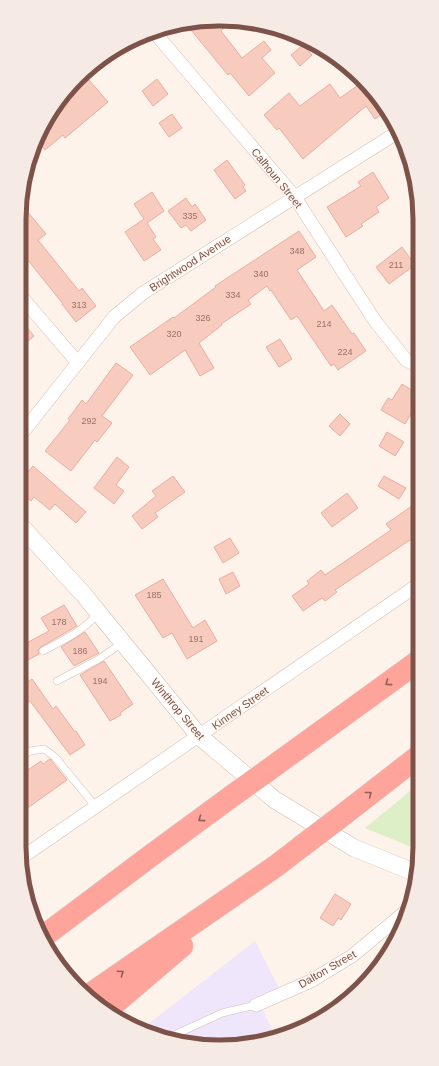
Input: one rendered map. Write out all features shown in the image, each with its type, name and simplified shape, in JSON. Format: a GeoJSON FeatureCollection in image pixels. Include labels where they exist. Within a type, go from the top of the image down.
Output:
{"type":"FeatureCollection","features":[{"type":"Feature","properties":{"kind":"highway"},"geometry":{"type":"LineString","coordinates":[[47,934],[149,856],[413,665]]}},
{"type":"Feature","properties":{"kind":"highway"},"geometry":{"type":"LineString","coordinates":[[111,1006],[276,866],[413,760]]}},
{"type":"Feature","properties":{"kind":"highway"},"geometry":{"type":"LineString","coordinates":[[41,921],[149,856]]}},
{"type":"Feature","properties":{"kind":"highway"},"geometry":{"type":"LineString","coordinates":[[93,992],[276,866]]}},
{"type":"Feature","properties":{"kind":"street","name":"Calhoun Street"},"geometry":{"type":"LineString","coordinates":[[157,36],[294,196],[375,321],[406,360],[413,363]]}},
{"type":"Feature","properties":{"kind":"street","name":"Brightwood Avenue"},"geometry":{"type":"LineString","coordinates":[[26,428],[114,317],[143,293],[294,196],[393,135]]}},
{"type":"Feature","properties":{"kind":"street"},"geometry":{"type":"LineString","coordinates":[[26,302],[78,363]]}},
{"type":"Feature","properties":{"kind":"street","name":"Winthrop Street"},"geometry":{"type":"LineString","coordinates":[[26,532],[98,613],[199,736],[275,800],[354,848],[411,871]]}},
{"type":"Feature","properties":{"kind":"street","name":"Kinney Street"},"geometry":{"type":"LineString","coordinates":[[26,855],[413,588]]}},
{"type":"Feature","properties":{"kind":"street","name":"Dalton Street"},"geometry":{"type":"LineString","coordinates":[[256,1005],[311,981],[352,956],[400,916]]}},
{"type":"Feature","properties":{"kind":"lane"},"geometry":{"type":"LineString","coordinates":[[43,651],[84,628],[98,613]]}},
{"type":"Feature","properties":{"kind":"lane"},"geometry":{"type":"LineString","coordinates":[[57,681],[99,658],[122,643]]}},
{"type":"Feature","properties":{"kind":"lane"},"geometry":{"type":"LineString","coordinates":[[26,754],[30,751],[44,749],[55,756],[96,807]]}},
{"type":"Feature","properties":{"kind":"lane"},"geometry":{"type":"LineString","coordinates":[[175,1034],[222,1013],[256,1005]]}},
{"type":"Feature","properties":{"kind":"shaded area"},"geometry":{"type":"Polygon","coordinates":[[[255,941],[279,988],[257,998],[274,1032],[232,1040],[207,1040],[169,1033],[146,1026],[255,941]]]}},
{"type":"Feature","properties":{"kind":"green space"},"geometry":{"type":"Polygon","coordinates":[[[413,789],[413,848],[365,828],[413,789]]]}},
{"type":"Feature","properties":{"kind":"building"},"geometry":{"type":"Polygon","coordinates":[[[207,26],[222,26],[224,28],[221,31],[242,58],[264,41],[271,50],[262,58],[275,73],[249,96],[230,73],[228,75],[190,29],[207,26]]]}},
{"type":"Feature","properties":{"kind":"building"},"geometry":{"type":"Polygon","coordinates":[[[303,45],[312,55],[300,66],[291,55],[303,45]]]}},
{"type":"Feature","properties":{"kind":"building"},"geometry":{"type":"Polygon","coordinates":[[[157,79],[168,94],[153,106],[142,91],[157,79]]]}},
{"type":"Feature","properties":{"kind":"building"},"geometry":{"type":"Polygon","coordinates":[[[89,80],[108,102],[65,138],[63,135],[45,150],[41,145],[46,134],[59,112],[74,92],[89,80]]]}},
{"type":"Feature","properties":{"kind":"building"},"geometry":{"type":"Polygon","coordinates":[[[330,84],[340,98],[358,85],[382,114],[375,119],[366,106],[303,159],[279,128],[277,130],[264,115],[289,93],[300,106],[330,84]]]}},
{"type":"Feature","properties":{"kind":"building"},"geometry":{"type":"Polygon","coordinates":[[[172,114],[182,128],[169,137],[159,123],[172,114]]]}},
{"type":"Feature","properties":{"kind":"building"},"geometry":{"type":"Polygon","coordinates":[[[227,160],[245,185],[243,187],[246,191],[235,199],[214,170],[227,160]]]}},
{"type":"Feature","properties":{"kind":"building"},"geometry":{"type":"Polygon","coordinates":[[[373,172],[389,198],[376,207],[379,212],[361,224],[363,226],[346,237],[327,207],[361,186],[358,182],[373,172]]]}},
{"type":"Feature","properties":{"kind":"building"},"geometry":{"type":"Polygon","coordinates":[[[152,192],[164,211],[147,223],[156,237],[153,239],[161,250],[144,261],[125,232],[144,219],[134,204],[152,192]]]}},
{"type":"Feature","properties":{"kind":"building"},"geometry":{"type":"Polygon","coordinates":[[[186,198],[192,207],[195,204],[206,220],[191,231],[186,225],[181,228],[168,211],[186,198]]]}},
{"type":"Feature","properties":{"kind":"building"},"geometry":{"type":"Polygon","coordinates":[[[27,211],[46,234],[38,240],[79,291],[82,288],[96,306],[76,322],[26,258],[27,211]]]}},
{"type":"Feature","properties":{"kind":"building"},"geometry":{"type":"Polygon","coordinates":[[[299,231],[316,257],[297,270],[324,311],[332,305],[366,351],[338,370],[334,364],[331,366],[297,316],[291,320],[267,286],[248,300],[251,304],[221,324],[222,325],[199,343],[214,368],[200,376],[185,350],[150,375],[130,347],[173,317],[174,318],[216,287],[215,286],[299,231]]]}},
{"type":"Feature","properties":{"kind":"building"},"geometry":{"type":"Polygon","coordinates":[[[402,247],[413,262],[413,266],[389,284],[376,267],[402,247]]]}},
{"type":"Feature","properties":{"kind":"building"},"geometry":{"type":"Polygon","coordinates":[[[26,326],[34,336],[26,343],[26,326]]]}},
{"type":"Feature","properties":{"kind":"building"},"geometry":{"type":"Polygon","coordinates":[[[280,339],[292,359],[279,367],[266,347],[280,339]]]}},
{"type":"Feature","properties":{"kind":"building"},"geometry":{"type":"Polygon","coordinates":[[[116,363],[133,375],[102,416],[112,423],[97,442],[95,440],[71,471],[45,451],[70,420],[68,419],[82,400],[86,404],[116,363]]]}},
{"type":"Feature","properties":{"kind":"building"},"geometry":{"type":"Polygon","coordinates":[[[402,384],[413,391],[411,395],[413,396],[413,410],[405,424],[381,410],[388,398],[392,400],[402,384]]]}},
{"type":"Feature","properties":{"kind":"building"},"geometry":{"type":"Polygon","coordinates":[[[340,414],[350,424],[340,436],[329,426],[340,414]]]}},
{"type":"Feature","properties":{"kind":"building"},"geometry":{"type":"Polygon","coordinates":[[[387,432],[404,442],[395,456],[379,446],[387,432]]]}},
{"type":"Feature","properties":{"kind":"building"},"geometry":{"type":"Polygon","coordinates":[[[117,457],[129,467],[116,485],[124,491],[114,504],[94,488],[117,457]]]}},
{"type":"Feature","properties":{"kind":"building"},"geometry":{"type":"Polygon","coordinates":[[[33,466],[86,512],[76,523],[55,504],[50,510],[34,497],[31,501],[26,497],[26,474],[33,466]]]}},
{"type":"Feature","properties":{"kind":"building"},"geometry":{"type":"Polygon","coordinates":[[[173,476],[185,492],[155,513],[158,517],[142,529],[132,516],[156,496],[152,491],[173,476]]]}},
{"type":"Feature","properties":{"kind":"building"},"geometry":{"type":"Polygon","coordinates":[[[384,476],[406,488],[399,499],[378,486],[384,476]]]}},
{"type":"Feature","properties":{"kind":"building"},"geometry":{"type":"Polygon","coordinates":[[[347,493],[358,508],[332,527],[321,513],[347,493]]]}},
{"type":"Feature","properties":{"kind":"building"},"geometry":{"type":"Polygon","coordinates":[[[413,505],[413,538],[335,590],[337,592],[325,601],[322,598],[303,611],[292,596],[309,584],[307,581],[321,570],[325,575],[391,530],[386,524],[413,505]]]}},
{"type":"Feature","properties":{"kind":"building"},"geometry":{"type":"Polygon","coordinates":[[[230,538],[239,553],[223,563],[214,547],[230,538]]]}},
{"type":"Feature","properties":{"kind":"building"},"geometry":{"type":"Polygon","coordinates":[[[233,572],[240,586],[226,594],[219,579],[233,572]]]}},
{"type":"Feature","properties":{"kind":"building"},"geometry":{"type":"Polygon","coordinates":[[[163,579],[193,628],[205,620],[217,641],[187,659],[172,633],[163,638],[135,595],[163,579]]]}},
{"type":"Feature","properties":{"kind":"building"},"geometry":{"type":"Polygon","coordinates":[[[64,605],[77,626],[41,647],[38,650],[39,654],[26,661],[26,643],[49,631],[41,618],[64,605]]]}},
{"type":"Feature","properties":{"kind":"building"},"geometry":{"type":"Polygon","coordinates":[[[85,632],[99,653],[74,666],[61,647],[85,632]]]}},
{"type":"Feature","properties":{"kind":"building"},"geometry":{"type":"Polygon","coordinates":[[[104,661],[133,704],[120,713],[121,715],[110,721],[80,675],[104,661]]]}},
{"type":"Feature","properties":{"kind":"building"},"geometry":{"type":"Polygon","coordinates":[[[32,679],[53,709],[56,706],[85,745],[70,755],[30,701],[26,703],[26,683],[32,679]]]}},
{"type":"Feature","properties":{"kind":"building"},"geometry":{"type":"Polygon","coordinates":[[[50,759],[67,780],[26,809],[26,771],[41,761],[43,764],[50,759]]]}},
{"type":"Feature","properties":{"kind":"building"},"geometry":{"type":"Polygon","coordinates":[[[335,894],[351,904],[341,920],[338,918],[333,926],[320,918],[335,894]]]}}]}
